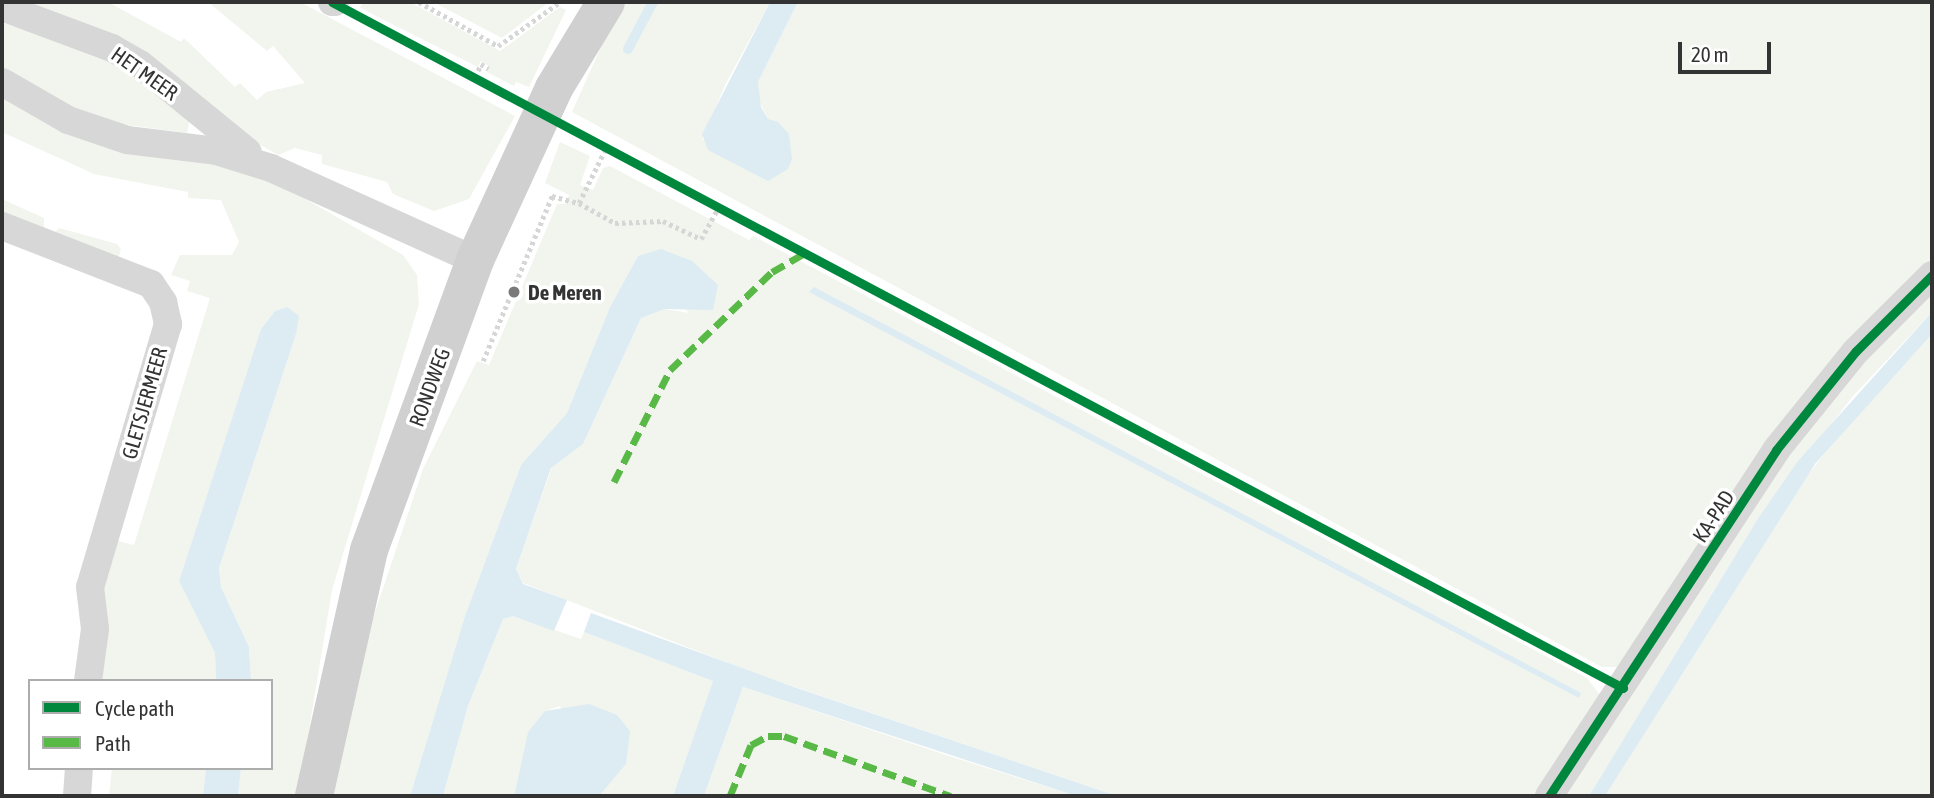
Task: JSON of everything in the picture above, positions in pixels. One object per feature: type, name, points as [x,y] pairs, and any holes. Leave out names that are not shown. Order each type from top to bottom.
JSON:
[{"type":"main road","name":"RONDWEG","points":[[314,796],[369,550],[475,260],[554,88],[606,2]]},
{"type":"street","name":"HET MEER","points":[[2,7],[112,48],[140,64],[206,122],[271,169]]},
{"type":"street","name":"HET MEER","points":[[2,82],[68,120],[127,140],[216,151],[271,169],[475,260]]},
{"type":"street","name":"GLETSJERMEER","points":[[2,226],[150,284],[163,302],[167,324],[90,587],[95,629],[88,679]]},
{"type":"street","name":"KA-PAD","points":[[1549,796],[1776,450],[1856,351],[1932,275]]},
{"type":"street","points":[[77,796],[79,770]]},
{"type":"path","points":[[419,2],[499,46],[560,2]]},
{"type":"path","points":[[474,77],[481,64],[489,69]]},
{"type":"path","points":[[463,71],[486,83]]},
{"type":"path","points":[[596,143],[617,154]]},
{"type":"path","points":[[579,203],[606,148]]},
{"type":"path","points":[[483,361],[552,196],[579,203],[615,223],[663,221],[701,239],[719,207]]},
{"type":"path","points":[[707,201],[729,213]]},
{"type":"shaded area","points":[[17,2],[108,2],[181,42],[184,38],[235,87],[240,83],[257,100],[266,92],[305,83],[273,46],[267,51],[208,2],[300,2],[515,116],[469,199],[434,211],[393,194],[387,182],[322,164],[322,155],[295,148],[278,155]]},
{"type":"shaded area","points":[[364,2],[410,2],[500,51],[560,7],[566,10],[529,87],[516,82],[514,86],[487,72],[490,67],[481,61],[478,67],[374,15],[360,7]]},
{"type":"shaded area","points":[[433,2],[549,2],[502,38]]},
{"type":"shaded area","points":[[621,2],[770,2],[725,85],[702,140],[768,119],[758,98],[758,82],[798,2],[1932,2],[1932,263],[1623,667],[1602,667],[572,112]]},
{"type":"shaded area","points":[[770,2],[798,2],[758,82],[761,107],[768,119],[778,122],[789,134],[792,159],[788,169],[768,181],[708,150],[702,134]]},
{"type":"shaded area","points":[[2,23],[102,52],[190,118],[187,133],[97,121],[2,73]]},
{"type":"shaded area","points":[[2,92],[286,188],[403,255],[417,275],[419,304],[332,590],[298,796],[238,796],[241,770],[273,770],[273,679],[251,679],[249,647],[221,587],[219,568],[296,334],[287,307],[275,311],[261,329],[179,581],[215,653],[216,679],[96,679],[97,607],[114,540],[134,545],[210,298],[187,291],[190,281],[171,275],[180,255],[232,255],[239,242],[221,200],[188,198],[188,192],[94,174],[2,132]]},
{"type":"shaded area","points":[[560,142],[590,156],[580,185],[593,190],[603,168],[610,166],[749,240],[753,236],[1587,678],[1600,695],[1538,796],[1117,796],[754,673],[523,583],[516,569],[552,467],[583,444],[641,318],[665,309],[689,313],[638,256],[610,307],[567,413],[521,465],[465,616],[410,796],[331,796],[362,651],[423,469],[477,361],[489,365],[557,204],[566,204],[569,195],[545,183]],"holes":[[[810,291],[1578,698],[810,292]]]},
{"type":"shaded area","points":[[2,199],[44,218],[44,230],[2,212]]},
{"type":"shaded area","points":[[59,228],[117,244],[121,249],[118,259],[52,235]]},
{"type":"shaded area","points":[[661,249],[692,261],[718,285],[713,310],[665,309],[641,318],[583,444],[551,468],[516,569],[523,584],[567,600],[554,631],[513,616],[503,619],[468,706],[443,796],[410,796],[465,616],[521,465],[567,413],[610,307],[638,256]]},
{"type":"shaded area","points":[[1932,286],[1932,312],[1853,396],[1757,520],[1589,796],[1559,796],[1783,454]]},
{"type":"shaded area","points":[[814,287],[1568,686],[1581,693],[1579,698],[809,292]]},
{"type":"shaded area","points":[[287,307],[299,316],[296,334],[219,568],[221,587],[249,647],[251,679],[216,679],[215,653],[179,581],[261,329],[275,311]]},
{"type":"shaded area","points":[[1932,312],[1932,334],[1815,464],[1605,796],[1589,796],[1757,520],[1798,461]]},
{"type":"shaded area","points":[[1932,334],[1932,796],[1605,796],[1797,488],[1851,421]]},
{"type":"shaded area","points":[[591,613],[794,687],[1117,796],[1076,796],[743,687],[704,796],[673,796],[713,681],[584,632]]},
{"type":"shaded area","points":[[513,616],[581,639],[584,632],[713,681],[673,796],[599,796],[560,706],[545,711],[528,733],[514,796],[443,796],[468,706],[503,619]]},
{"type":"shaded area","points":[[743,687],[946,755],[1076,796],[704,796]]},
{"type":"shaded area","points":[[589,704],[617,715],[630,731],[626,764],[599,796],[514,796],[528,732],[545,711]]},
{"type":"shaded area","points":[[112,770],[206,770],[203,796],[109,796]]},
{"type":"shaded area","points":[[206,770],[241,770],[238,796],[203,796]]},
{"type":"waterway","points":[[628,49],[653,2]]},
{"type":"marked path","points":[[614,482],[670,370],[772,272],[805,253]]},
{"type":"marked path","points":[[730,796],[751,745],[768,736],[784,736],[951,796]]},
{"type":"cycle path","points":[[332,2],[1623,688]]},
{"type":"cycle path","points":[[1549,796],[1776,450],[1856,351],[1932,275]]},
{"type":"place","name":"De Meren","points":[[514,292]]}]
